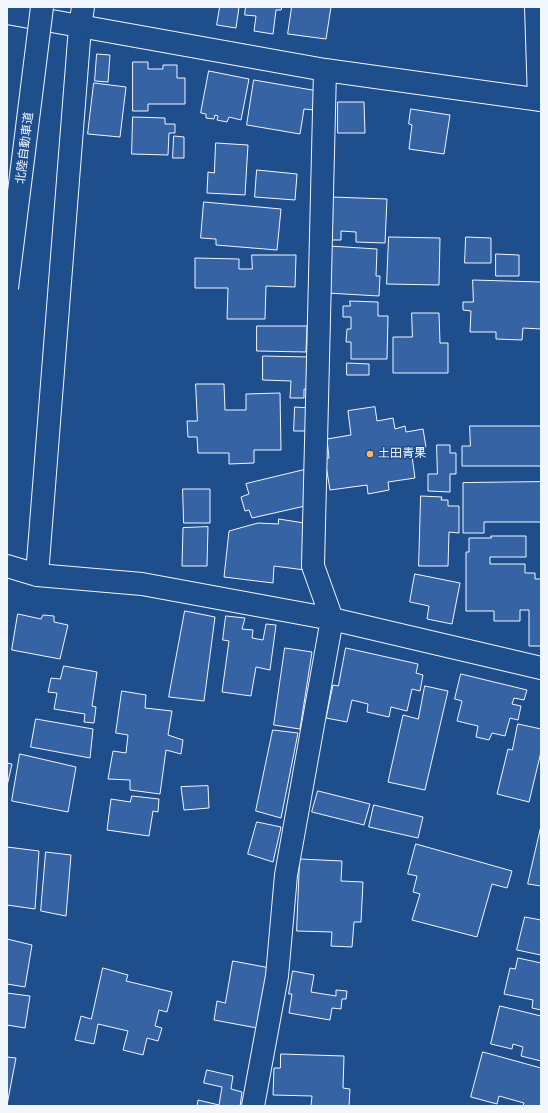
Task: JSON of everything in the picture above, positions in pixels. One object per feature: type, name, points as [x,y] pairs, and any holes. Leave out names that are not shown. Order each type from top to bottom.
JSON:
[{"type":"main road","name":"北陸自動車道","points":[[7,288],[42,7]]},
{"type":"main road","points":[[7,13],[82,17],[325,70],[540,100],[536,7]]},
{"type":"main road","points":[[37,575],[82,17]]},
{"type":"main road","points":[[253,1106],[277,976],[286,876],[332,620],[313,566],[325,70]]},
{"type":"main road","points":[[7,566],[37,575],[142,584],[332,620],[541,668]]},
{"type":"building","points":[[220,7],[239,7],[236,28],[217,25]]},
{"type":"building","points":[[246,7],[282,7],[281,10],[276,10],[273,34],[254,31],[256,16],[245,15]]},
{"type":"building","points":[[292,7],[331,7],[326,39],[288,34]]},
{"type":"building","points":[[97,54],[110,55],[108,82],[95,81]]},
{"type":"building","points":[[133,62],[148,62],[148,69],[163,69],[163,65],[177,65],[177,78],[185,78],[185,104],[148,104],[148,111],[133,111]]},
{"type":"building","points":[[209,71],[249,79],[241,120],[229,117],[227,122],[217,120],[218,116],[215,115],[214,119],[206,118],[206,114],[201,113]]},
{"type":"building","points":[[254,80],[318,91],[314,110],[304,109],[300,134],[247,125]]},
{"type":"building","points":[[94,83],[126,87],[120,137],[88,134]]},
{"type":"building","points":[[338,102],[364,102],[365,133],[338,133]]},
{"type":"building","points":[[411,109],[450,115],[444,154],[409,149],[412,125],[409,124]]},
{"type":"building","points":[[133,117],[165,118],[165,124],[175,124],[175,133],[169,133],[168,155],[132,154]]},
{"type":"building","points":[[174,136],[184,137],[184,158],[173,158]]},
{"type":"building","points":[[216,143],[248,145],[245,195],[207,193],[208,172],[214,173]]},
{"type":"building","points":[[257,170],[297,174],[295,200],[255,197]]},
{"type":"building","points":[[332,197],[387,199],[385,243],[356,242],[356,232],[341,231],[341,240],[331,240]]},
{"type":"building","points":[[204,202],[281,209],[277,250],[216,245],[216,239],[201,238]]},
{"type":"building","points":[[389,237],[440,238],[439,285],[387,284]]},
{"type":"building","points":[[466,237],[491,238],[491,263],[465,263]]},
{"type":"building","points":[[329,246],[377,249],[376,276],[380,276],[379,296],[327,293]]},
{"type":"building","points":[[496,254],[519,255],[519,276],[496,276]]},
{"type":"building","points":[[252,255],[296,255],[295,287],[266,286],[265,319],[227,319],[228,288],[195,288],[195,258],[239,259],[239,269],[252,269]]},
{"type":"building","points":[[473,280],[541,282],[541,329],[523,328],[522,340],[496,339],[496,332],[470,332],[471,311],[463,310],[463,302],[473,302]]},
{"type":"building","points":[[350,301],[378,302],[378,316],[388,316],[387,359],[351,359],[351,342],[346,342],[347,329],[351,329],[351,317],[343,317],[343,306],[350,306]]},
{"type":"building","points":[[412,313],[439,313],[440,343],[448,343],[448,373],[393,373],[393,337],[412,337]]},
{"type":"building","points":[[257,326],[307,326],[306,352],[257,351]]},
{"type":"building","points":[[263,356],[310,357],[309,390],[304,389],[304,398],[290,398],[291,381],[263,380]]},
{"type":"building","points":[[347,363],[369,364],[369,375],[347,375]]},
{"type":"building","points":[[196,384],[224,384],[225,410],[246,410],[246,394],[280,393],[281,450],[254,450],[254,463],[229,464],[229,453],[198,453],[197,437],[188,437],[187,421],[197,421]]},
{"type":"building","points":[[295,407],[309,408],[309,431],[294,431]]},
{"type":"building","name":"土田青果","points":[[375,407],[377,421],[393,418],[395,429],[405,426],[406,432],[423,429],[426,447],[411,449],[415,478],[388,482],[389,490],[368,494],[367,485],[330,490],[325,459],[329,458],[327,439],[351,435],[348,411]]},
{"type":"building","points":[[470,426],[541,426],[541,466],[462,466],[462,446],[470,446]]},
{"type":"building","points":[[437,445],[450,445],[450,453],[456,453],[456,474],[450,474],[450,492],[428,491],[428,474],[437,474]]},
{"type":"building","points":[[304,470],[309,498],[305,506],[252,518],[249,510],[245,511],[241,497],[249,494],[246,484]]},
{"type":"building","points":[[541,482],[541,522],[484,522],[484,533],[463,533],[463,483]]},
{"type":"building","points":[[183,489],[210,489],[210,523],[184,523]]},
{"type":"building","points":[[421,496],[442,497],[441,500],[448,500],[448,506],[459,506],[459,533],[449,532],[448,566],[419,566]]},
{"type":"building","points":[[279,519],[310,524],[305,570],[274,566],[273,583],[224,577],[229,531],[258,523],[278,524]]},
{"type":"building","points":[[208,527],[207,566],[182,566],[183,528]]},
{"type":"building","points":[[491,536],[526,536],[526,557],[490,557],[490,564],[525,564],[525,573],[535,573],[535,579],[541,579],[541,646],[529,646],[529,610],[520,610],[520,621],[494,621],[494,611],[466,611],[466,552],[469,552],[469,538],[491,538]]},
{"type":"building","points":[[415,574],[460,583],[452,624],[427,619],[429,606],[410,602]]},
{"type":"building","points":[[185,611],[215,617],[204,701],[169,697]]},
{"type":"building","points":[[18,614],[41,619],[43,615],[54,616],[54,622],[68,625],[60,659],[12,650]]},
{"type":"building","points":[[226,616],[245,618],[242,629],[253,630],[252,638],[263,640],[266,624],[276,625],[270,670],[256,667],[251,696],[222,692],[229,641],[223,640]]},
{"type":"building","points":[[285,648],[312,652],[300,729],[274,725]]},
{"type":"building","points":[[346,648],[418,664],[416,673],[423,675],[420,691],[412,689],[407,711],[391,707],[389,717],[367,712],[368,704],[352,700],[347,722],[326,718],[333,685],[338,686]]},
{"type":"building","points":[[64,666],[97,672],[92,706],[96,707],[94,723],[84,722],[85,714],[54,709],[57,693],[48,692],[51,678],[60,679]]},
{"type":"building","points":[[461,674],[527,690],[524,700],[514,698],[512,704],[521,706],[518,720],[510,718],[505,736],[492,733],[489,740],[476,737],[478,726],[457,721],[462,701],[455,699]]},
{"type":"building","points":[[425,686],[448,691],[425,790],[388,782],[403,715],[418,719]]},
{"type":"building","points":[[122,691],[146,695],[145,708],[172,711],[168,735],[183,740],[181,754],[166,750],[160,794],[130,790],[130,780],[108,779],[113,751],[126,753],[128,735],[116,733]]},
{"type":"building","points":[[36,719],[93,729],[90,758],[31,747]]},
{"type":"building","points":[[518,724],[541,729],[541,752],[529,802],[497,794],[508,749],[512,750]]},
{"type":"building","points":[[273,730],[298,733],[281,818],[256,811]]},
{"type":"building","points":[[20,754],[76,767],[68,812],[12,801]]},
{"type":"building","points":[[7,763],[12,764],[7,786]]},
{"type":"building","points":[[208,786],[209,808],[184,810],[181,787]]},
{"type":"building","points":[[318,791],[370,804],[364,825],[312,812]]},
{"type":"building","points":[[132,796],[159,799],[158,812],[153,811],[149,836],[107,830],[111,799],[130,802]]},
{"type":"building","points":[[374,805],[423,817],[418,838],[369,827]]},
{"type":"building","points":[[257,822],[281,827],[273,862],[248,854]]},
{"type":"building","points":[[541,826],[541,886],[528,884]]},
{"type":"building","points":[[416,844],[512,871],[507,888],[492,884],[477,937],[412,920],[420,894],[413,892],[417,876],[408,874]]},
{"type":"building","points":[[7,847],[39,851],[35,909],[7,905]]},
{"type":"building","points":[[46,852],[71,855],[66,916],[41,911]]},
{"type":"building","points":[[300,859],[342,861],[341,881],[363,882],[361,922],[354,922],[352,947],[331,946],[332,932],[297,931]]},
{"type":"building","points":[[525,917],[541,920],[541,955],[517,950]]},
{"type":"building","points":[[7,939],[32,945],[25,987],[7,984]]},
{"type":"building","points":[[518,958],[541,963],[541,1010],[532,1008],[533,1000],[504,994],[510,968],[515,969]]},
{"type":"building","points":[[233,961],[270,968],[257,1028],[214,1020],[217,1001],[225,1003]]},
{"type":"building","points":[[103,968],[128,975],[126,981],[172,992],[167,1012],[159,1010],[155,1026],[162,1028],[158,1041],[147,1038],[143,1055],[123,1050],[128,1031],[98,1024],[94,1044],[75,1040],[81,1016],[91,1019]]},
{"type":"building","points":[[293,971],[314,975],[311,992],[336,996],[336,990],[347,991],[346,999],[342,999],[341,1009],[332,1008],[330,1020],[289,1013],[292,994],[289,994]]},
{"type":"building","points":[[7,993],[30,996],[25,1028],[7,1025]]},
{"type":"building","points":[[500,1006],[541,1016],[541,1061],[521,1056],[523,1047],[513,1044],[512,1049],[491,1044]]},
{"type":"building","points":[[483,1052],[541,1068],[541,1106],[523,1106],[524,1103],[499,1096],[497,1104],[471,1097]]},
{"type":"building","points":[[281,1054],[344,1056],[343,1088],[350,1089],[349,1106],[311,1106],[312,1096],[273,1095],[274,1068],[280,1068]]},
{"type":"building","points":[[7,1057],[16,1058],[7,1105]]},
{"type":"building","points":[[207,1070],[233,1076],[231,1089],[242,1092],[240,1106],[197,1106],[198,1100],[219,1105],[222,1087],[204,1083]]},
{"type":"place","name":"土田青果","points":[[370,454]]}]
